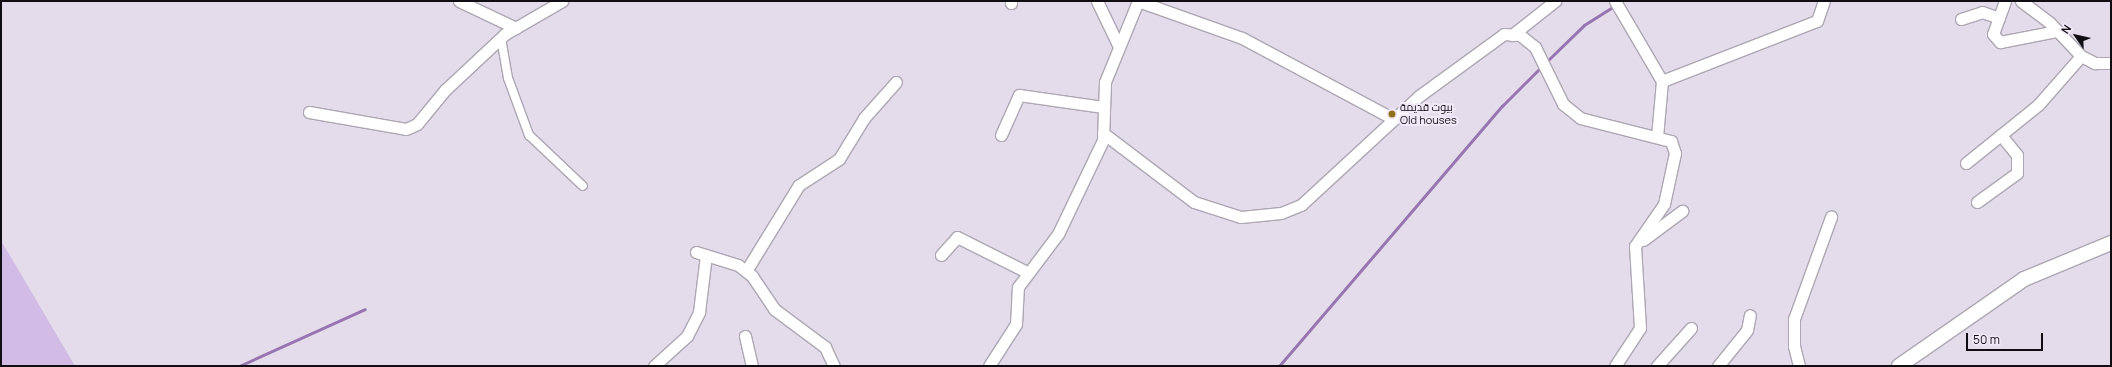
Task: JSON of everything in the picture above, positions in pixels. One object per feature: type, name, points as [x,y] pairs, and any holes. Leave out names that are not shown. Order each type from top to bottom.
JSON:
[{"type":"street","points":[[459,1],[516,28]]},
{"type":"street","points":[[309,112],[406,129],[417,124],[445,90],[501,38],[562,1]]},
{"type":"street","points":[[1097,1],[1119,47]]},
{"type":"street","points":[[989,366],[1016,324],[1019,311],[1015,301],[1018,287],[1058,234],[1103,133],[1105,82],[1138,1],[1242,38],[1394,119]]},
{"type":"street","points":[[1512,35],[1555,1]]},
{"type":"street","points":[[1615,1],[1662,82],[1657,137]]},
{"type":"street","points":[[1662,82],[1817,21],[1824,1]]},
{"type":"street","points":[[2005,1],[1993,34],[2000,42],[2056,31]]},
{"type":"street","points":[[2021,1],[2056,31],[2081,56],[2096,63],[2111,63]]},
{"type":"street","points":[[1961,19],[1982,12],[1999,18]]},
{"type":"street","points":[[1103,133],[1194,202],[1242,217],[1282,213],[1301,205],[1419,96],[1504,34],[1520,35],[1535,47],[1563,104],[1580,118],[1671,141],[1675,153],[1664,204],[1635,246],[1640,328],[1615,366]]},
{"type":"street","points":[[501,38],[508,78],[529,135],[583,186]]},
{"type":"street","points":[[1966,163],[2038,105],[2081,56]]},
{"type":"street","points":[[746,271],[799,185],[839,159],[864,118],[896,82]]},
{"type":"street","points":[[1001,134],[1019,95],[1103,107]]},
{"type":"street","points":[[1977,202],[2016,173],[2017,155],[2001,135]]},
{"type":"street","points":[[1635,246],[1682,211]]},
{"type":"street","points":[[1799,366],[1794,346],[1794,319],[1831,217]]},
{"type":"street","points":[[941,255],[957,237],[1029,272]]},
{"type":"street","points":[[1899,366],[2024,279],[2111,243]]},
{"type":"street","points":[[654,366],[687,336],[699,312],[701,253],[746,271],[782,317],[825,347],[834,366]]},
{"type":"street","points":[[1718,366],[1747,330],[1750,315]]},
{"type":"street","points":[[1657,366],[1691,328]]},
{"type":"street","points":[[745,336],[752,366]]},
{"type":"shaded area","points":[[1,241],[15,264],[75,366],[1,366]]},
{"type":"waterway","points":[[1546,62],[1584,25],[1622,1]]},
{"type":"waterway","points":[[1279,366],[1502,106],[1542,66]]},
{"type":"waterway","points":[[239,366],[365,309]]},
{"type":"place","name":"بيوت قديمة Old houses","points":[[1392,114]]}]
